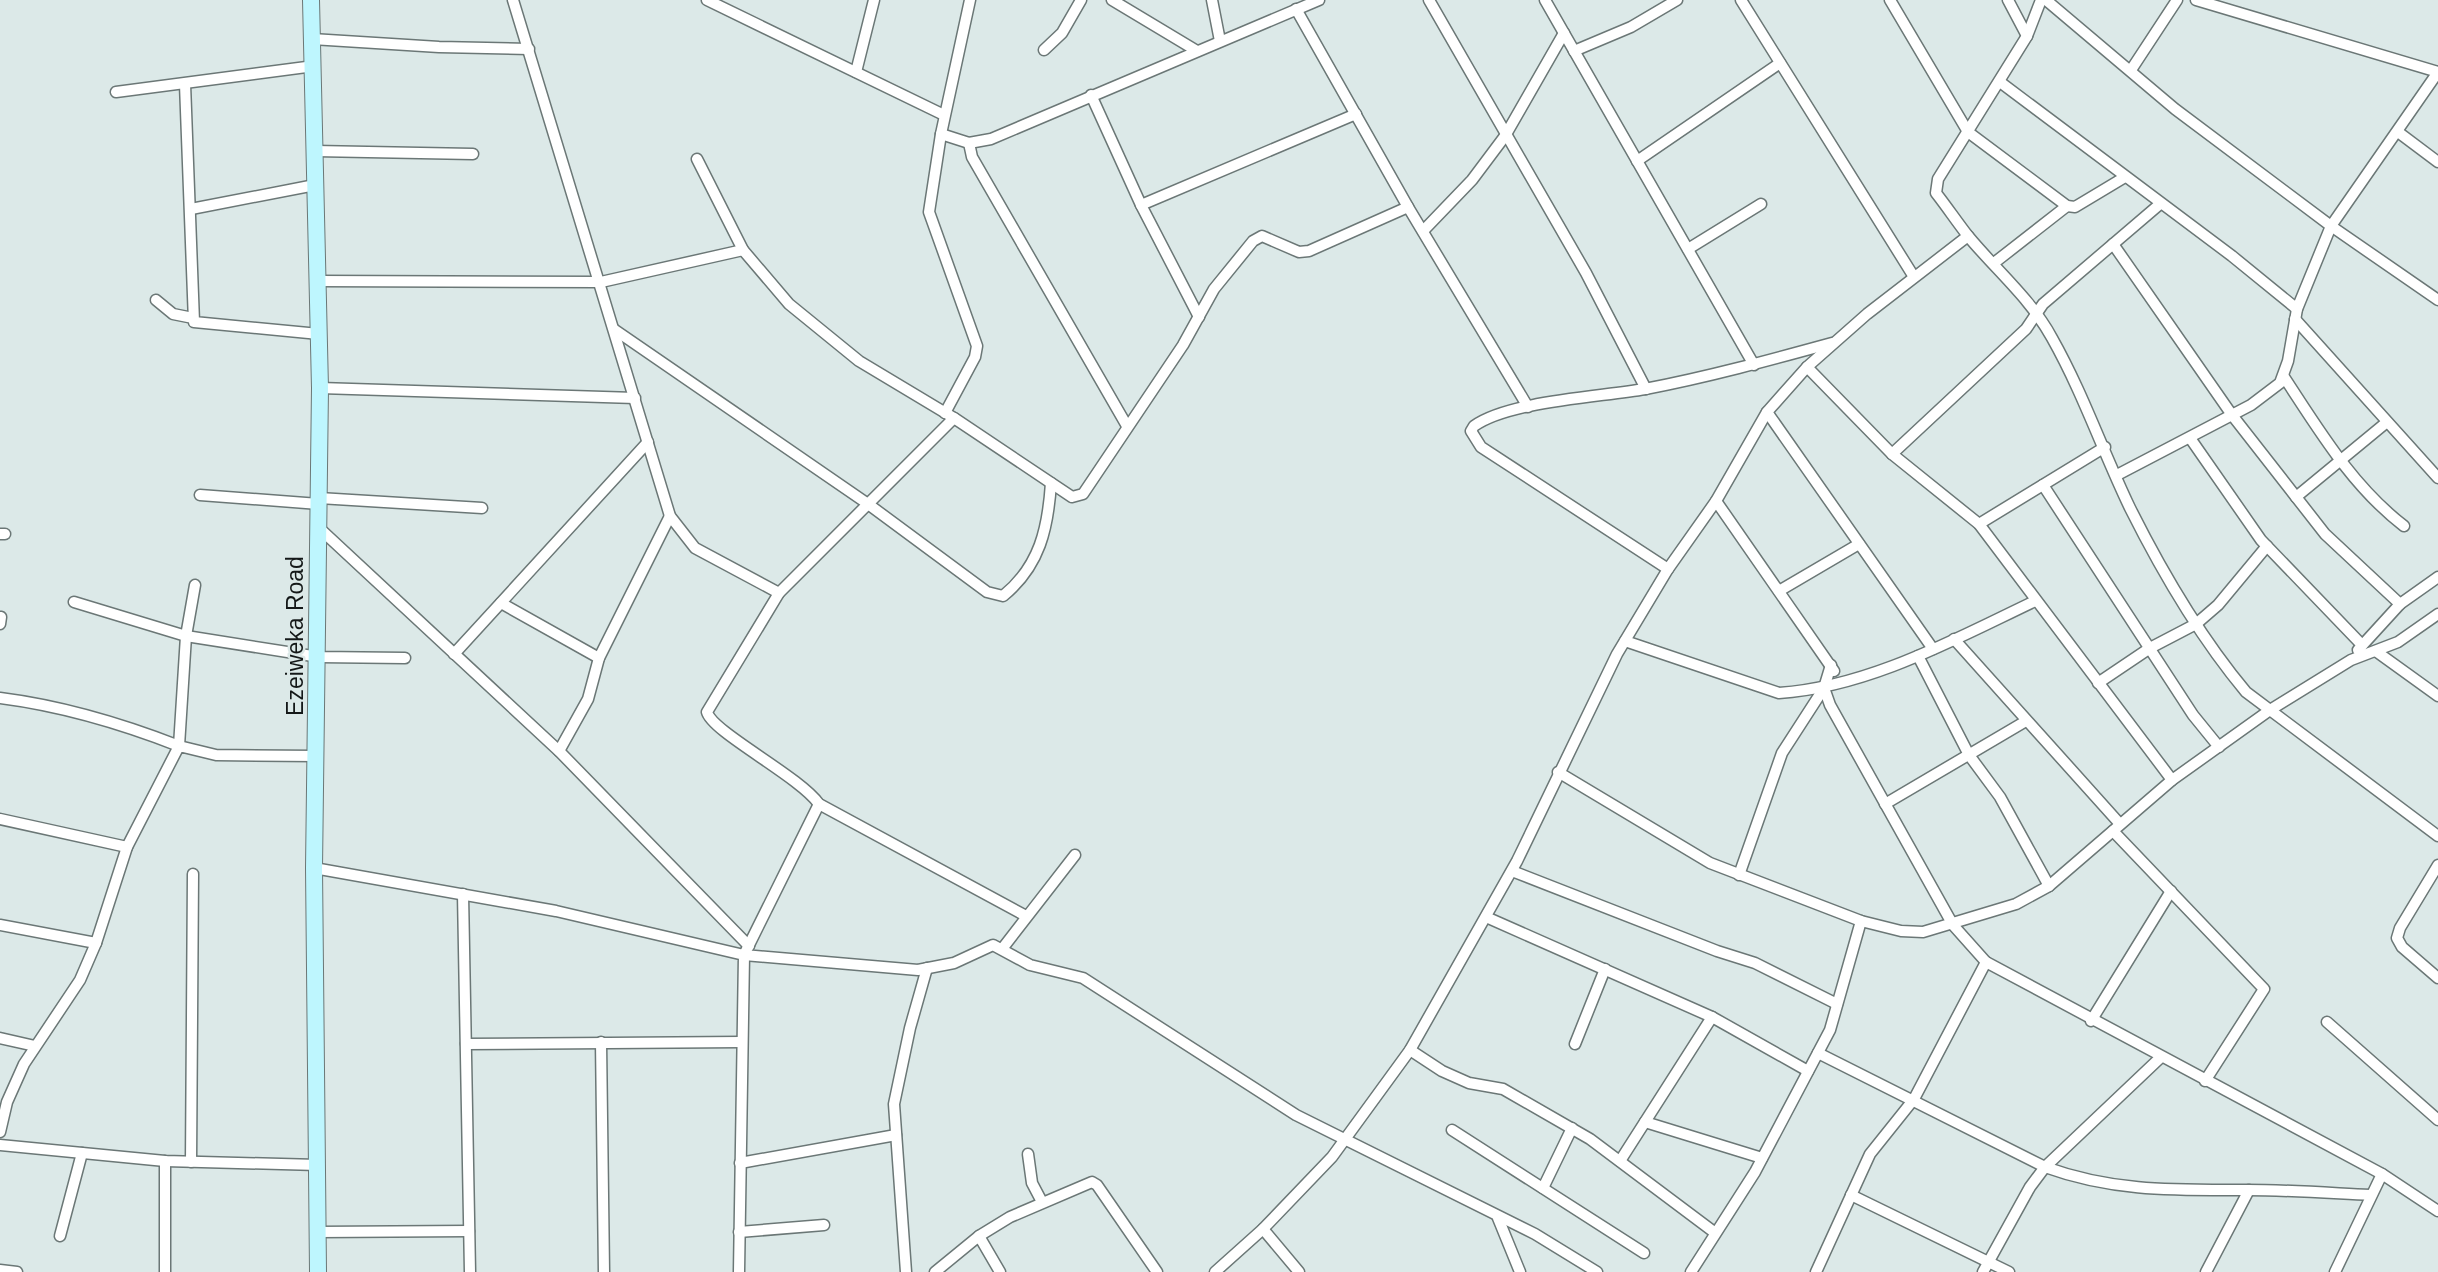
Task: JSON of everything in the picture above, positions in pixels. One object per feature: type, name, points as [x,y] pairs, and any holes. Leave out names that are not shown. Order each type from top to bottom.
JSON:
[{"type":"main road","name":"Ezeiweka Road","points":[[311,0],[320,388],[319,657],[314,868],[318,1272]]},
{"type":"street","points":[[513,0],[601,282],[670,516],[695,548],[779,593]]},
{"type":"street","points":[[708,0],[944,115]]},
{"type":"street","points":[[856,72],[874,0]]},
{"type":"street","points":[[970,0],[944,115],[930,198],[931,221],[977,346],[975,357],[950,415],[868,504],[779,593],[707,712],[712,723],[772,762],[812,793],[819,804],[1026,916]]},
{"type":"street","points":[[1044,50],[1062,33],[1081,0]]},
{"type":"street","points":[[1112,0],[1196,51]]},
{"type":"street","points":[[1212,0],[1220,41]]},
{"type":"street","points":[[941,134],[969,144],[991,139],[1319,0]]},
{"type":"street","points":[[1429,0],[1586,273],[1646,389]]},
{"type":"street","points":[[1545,0],[1754,365]]},
{"type":"street","points":[[1574,51],[1632,27],[1676,0]]},
{"type":"street","points":[[1741,0],[1914,277]]},
{"type":"street","points":[[1889,0],[1968,132],[2067,206],[2075,207],[2124,177]]},
{"type":"street","points":[[2008,0],[2027,36]]},
{"type":"street","points":[[2438,300],[2331,226],[2175,108],[2043,0],[2027,36],[1936,186],[1937,193],[1968,236],[2037,313],[2105,447],[2129,506],[2196,624],[2232,674],[2246,692],[2438,836]]},
{"type":"street","points":[[2131,70],[2177,0]]},
{"type":"street","points":[[2117,475],[2232,415],[2275,388],[2284,377],[2296,314],[2331,226],[2437,77],[2196,0]]},
{"type":"street","points":[[1297,9],[1408,207],[1528,407]]},
{"type":"street","points":[[1423,231],[1472,180],[1505,136],[1564,33]]},
{"type":"street","points":[[313,39],[439,47],[528,49]]},
{"type":"street","points":[[1637,161],[1780,63]]},
{"type":"street","points":[[116,92],[314,66]]},
{"type":"street","points":[[2000,82],[2232,256],[2296,314],[2438,478]]},
{"type":"street","points":[[185,83],[193,318]]},
{"type":"street","points":[[1091,95],[1141,205],[1199,317]]},
{"type":"street","points":[[1141,205],[1356,114]]},
{"type":"street","points":[[2398,132],[2438,162]]},
{"type":"street","points":[[969,144],[972,157],[1127,426]]},
{"type":"street","points":[[315,151],[473,154]]},
{"type":"street","points":[[697,159],[743,250],[789,304],[849,353],[950,415],[1072,496],[1083,494],[1183,345],[1214,289],[1253,241],[1262,236],[1299,252],[1309,251],[1408,207]]},
{"type":"street","points":[[191,209],[315,185]]},
{"type":"street","points":[[1688,249],[1761,204]]},
{"type":"street","points":[[1892,454],[2026,329],[2043,304],[2160,204]]},
{"type":"street","points":[[1993,263],[2067,206]]},
{"type":"street","points":[[1221,1270],[1332,1157],[1410,1050],[1512,871],[1558,772],[1625,640],[1668,569],[1716,501],[1767,412],[1784,389],[1807,367],[1914,277],[1968,236]]},
{"type":"street","points":[[2113,244],[2232,415],[2325,534],[2400,604]]},
{"type":"street","points":[[318,281],[601,282],[743,250]]},
{"type":"street","points":[[156,300],[173,314],[193,318],[198,323],[318,334]]},
{"type":"street","points":[[615,330],[868,504],[987,592],[1003,596],[1018,584],[1040,550],[1049,517],[1051,483]]},
{"type":"street","points":[[1668,569],[1481,447],[1471,431],[1480,421],[1528,407],[1646,389],[1754,365],[1836,342]]},
{"type":"street","points":[[1807,367],[1892,454],[1979,524],[2172,780]]},
{"type":"street","points":[[2284,377],[2340,461],[2382,509],[2404,526]]},
{"type":"street","points":[[320,388],[635,398]]},
{"type":"street","points":[[1767,412],[1933,649]]},
{"type":"street","points":[[2296,496],[2388,422]]},
{"type":"street","points":[[2190,438],[2267,546],[2362,645]]},
{"type":"street","points":[[454,654],[648,442]]},
{"type":"street","points":[[1979,524],[2105,447]]},
{"type":"street","points":[[2043,485],[2193,715],[2219,747]]},
{"type":"street","points":[[200,495],[482,508]]},
{"type":"street","points":[[1716,501],[1842,681]]},
{"type":"street","points":[[559,751],[589,699],[599,658],[670,516]]},
{"type":"street","points":[[318,527],[559,751],[747,951]]},
{"type":"street","points":[[1779,591],[1859,544]]},
{"type":"street","points":[[2098,683],[2150,648],[2196,624],[2218,605],[2267,546]]},
{"type":"street","points":[[2351,660],[2400,604],[2438,577]]},
{"type":"street","points":[[0,1132],[8,1101],[35,1045],[80,980],[96,943],[127,847],[179,746],[186,636],[195,585]]},
{"type":"street","points":[[1625,640],[1779,693],[1824,688],[1919,656],[2035,601]]},
{"type":"street","points":[[74,603],[186,636],[319,657],[405,658]]},
{"type":"street","points":[[501,603],[599,658]]},
{"type":"street","points":[[1558,772],[1710,863],[1861,921],[1901,931],[1923,932],[2016,904],[2049,886],[2172,780],[2270,710],[2351,660],[2398,642],[2438,614]]},
{"type":"street","points":[[1954,639],[2171,891],[2264,989],[2205,1081]]},
{"type":"street","points":[[2377,652],[2438,696]]},
{"type":"street","points":[[1919,656],[1969,755],[2000,797],[2049,886]]},
{"type":"street","points":[[1739,874],[1782,753],[1824,688],[1830,665]]},
{"type":"street","points":[[1824,688],[1830,705],[1953,925],[1986,962],[2091,1021],[2382,1174],[2438,1211]]},
{"type":"street","points":[[0,698],[40,703],[113,720],[179,746],[216,755],[317,756]]},
{"type":"street","points":[[1885,804],[2026,721]]},
{"type":"street","points":[[739,1272],[742,1042],[747,951],[819,804]]},
{"type":"street","points":[[0,819],[127,847]]},
{"type":"street","points":[[1002,949],[1075,855]]},
{"type":"street","points":[[2438,865],[2400,928],[2397,938],[2402,947],[2438,978]]},
{"type":"street","points":[[314,868],[556,911],[747,951],[918,970],[954,963],[993,944],[1030,965],[1083,978],[1296,1115],[1346,1138],[1498,1218],[1535,1234],[1597,1272]]},
{"type":"street","points":[[1512,871],[1717,951],[1755,963],[1837,1004]]},
{"type":"street","points":[[191,1162],[193,874]]},
{"type":"street","points":[[2091,1021],[2171,891]]},
{"type":"street","points":[[463,894],[470,1272]]},
{"type":"street","points":[[1486,917],[1712,1017],[1808,1071]]},
{"type":"street","points":[[1691,1272],[1762,1158],[1818,1053],[1829,1030],[1861,921]]},
{"type":"street","points":[[0,925],[96,943]]},
{"type":"street","points":[[1816,1272],[1870,1154],[1914,1100],[1986,962]]},
{"type":"street","points":[[906,1272],[894,1104],[910,1028],[927,968]]},
{"type":"street","points":[[1575,1044],[1605,969]]},
{"type":"street","points":[[1620,1161],[1712,1017]]},
{"type":"street","points":[[2327,1022],[2438,1120]]},
{"type":"street","points":[[0,1038],[35,1045]]},
{"type":"street","points":[[601,1042],[604,1272]]},
{"type":"street","points":[[466,1044],[742,1042]]},
{"type":"street","points":[[1410,1050],[1442,1071],[1469,1083],[1503,1089],[1572,1128],[1714,1232]]},
{"type":"street","points":[[1818,1053],[2045,1167],[2080,1180],[2142,1190],[2249,1190],[2370,1195]]},
{"type":"street","points":[[1985,1267],[2030,1187],[2045,1167],[2161,1057]]},
{"type":"street","points":[[1645,1122],[1762,1158]]},
{"type":"street","points":[[1543,1188],[1572,1128]]},
{"type":"street","points":[[1452,1130],[1644,1253]]},
{"type":"street","points":[[740,1163],[896,1135]]},
{"type":"street","points":[[0,1144],[165,1161],[318,1165]]},
{"type":"street","points":[[60,1236],[82,1153]]},
{"type":"street","points":[[1028,1154],[1032,1183],[1042,1202]]},
{"type":"street","points":[[165,1161],[165,1272]]},
{"type":"street","points":[[2335,1272],[2382,1174]]},
{"type":"street","points":[[935,1272],[979,1236],[1042,1202],[1085,1183],[1097,1185],[1157,1272]]},
{"type":"street","points":[[2206,1272],[2249,1190]]},
{"type":"street","points":[[1851,1195],[1985,1267],[2009,1272]]},
{"type":"street","points":[[1498,1218],[1520,1272]]},
{"type":"street","points":[[739,1232],[824,1225]]},
{"type":"street","points":[[1263,1229],[1299,1272]]},
{"type":"street","points":[[318,1232],[469,1231]]},
{"type":"street","points":[[979,1236],[1000,1272]]},
{"type":"street","points":[[0,1270],[16,1272]]}]
